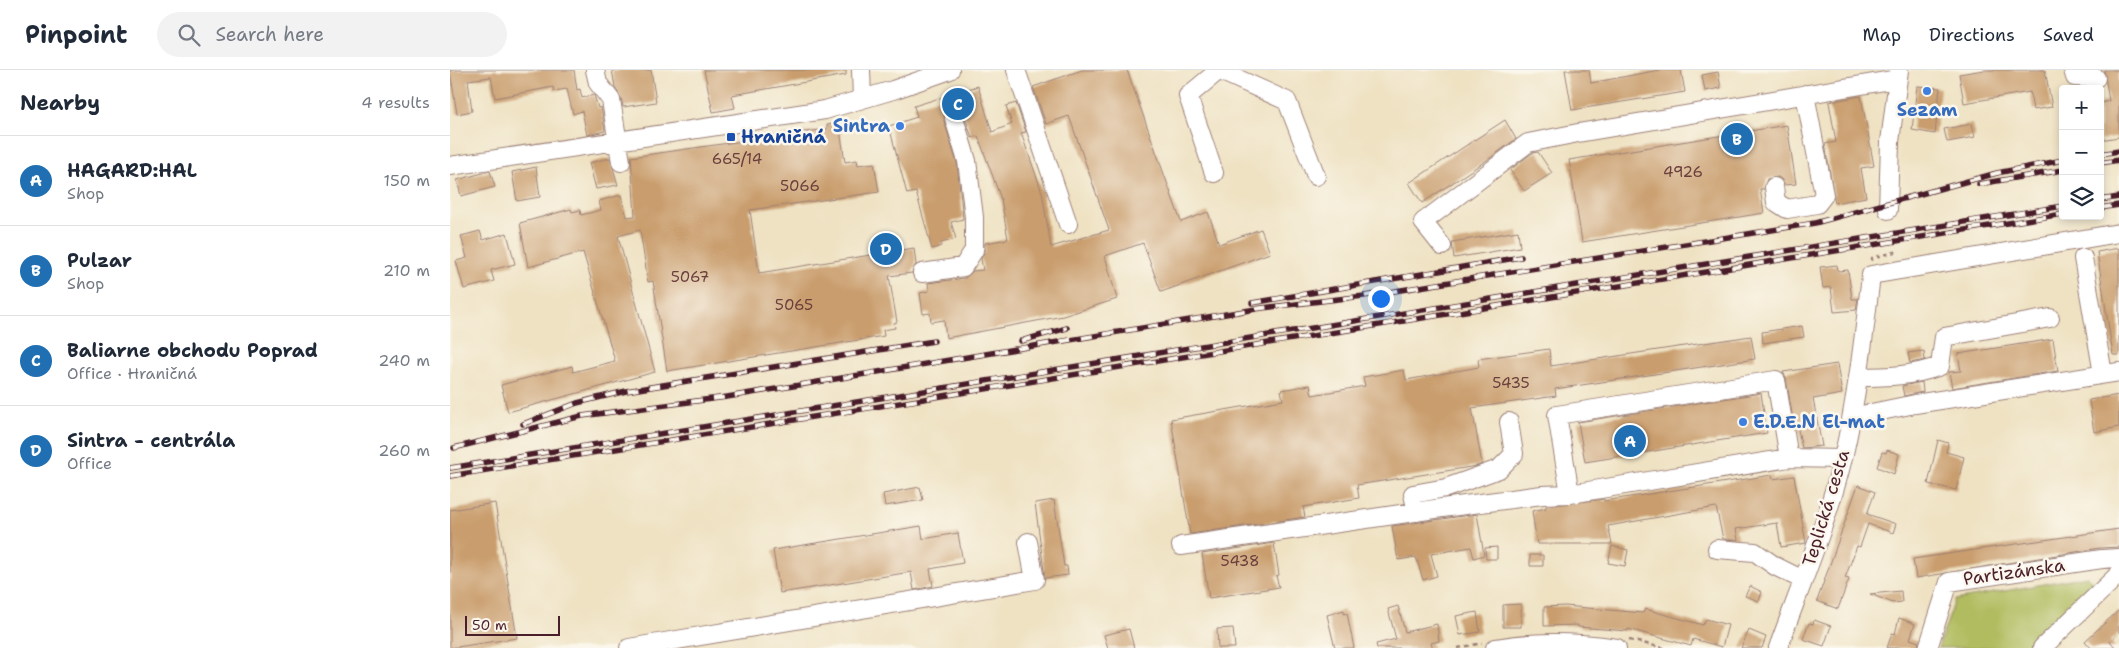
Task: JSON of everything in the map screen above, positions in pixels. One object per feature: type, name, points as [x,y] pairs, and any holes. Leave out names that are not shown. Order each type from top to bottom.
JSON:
[{"type":"street","points":[[595,70],[598,82],[611,100],[621,162]]},
{"type":"street","points":[[861,70],[862,99]]},
{"type":"street","points":[[450,166],[825,110],[893,90],[950,70]]},
{"type":"street","points":[[1016,70],[1068,224]]},
{"type":"street","points":[[1214,173],[1188,96],[1218,70],[1287,101],[1316,176]]},
{"type":"street","points":[[2073,70],[2075,77],[2096,78]]},
{"type":"street","points":[[1442,246],[1423,222],[1528,144],[1578,133],[1805,94],[1898,75],[1890,142],[1888,210]]},
{"type":"street","points":[[1774,187],[1776,202],[1787,209],[1817,204],[1824,195],[1805,94]]},
{"type":"street","points":[[922,273],[963,267],[974,250],[974,216],[968,161],[954,118]]},
{"type":"street","name":"Teplická cesta","points":[[1778,648],[1831,502],[1842,459],[1859,377],[1870,275],[2119,233]]},
{"type":"street","points":[[1852,417],[1915,404],[2111,373],[2083,258]]},
{"type":"street","points":[[1859,377],[1890,377],[1921,373],[1940,366],[1944,337],[2050,318]]},
{"type":"street","points":[[1570,494],[1557,415],[1776,380],[1789,458]]},
{"type":"street","points":[[1417,512],[1413,494],[1446,488],[1499,469],[1514,454],[1509,422]]},
{"type":"street","points":[[1181,546],[1542,495],[1570,494],[1789,458],[1842,459]]},
{"type":"street","points":[[629,648],[1035,580],[1028,542]]},
{"type":"street","points":[[1717,549],[1754,552],[1803,580]]},
{"type":"street","name":"Partizánska","points":[[1928,648],[1949,582],[2119,558]]},
{"type":"street","points":[[2042,648],[2119,574]]},
{"type":"street","points":[[1494,648],[1529,644],[1567,643],[1617,648]]},
{"type":"green space","points":[[2087,576],[2095,585],[2026,648],[1938,648],[1955,600]]},
{"type":"building","points":[[450,70],[574,70],[577,90],[580,89],[582,98],[594,95],[598,108],[601,107],[605,131],[587,135],[582,111],[573,114],[567,89],[554,91],[553,87],[495,98],[491,77],[468,80],[472,111],[457,114]]},
{"type":"building","points":[[612,70],[651,70],[656,102],[623,107],[615,87]]},
{"type":"building","points":[[704,70],[846,70],[846,75],[732,95],[735,108],[713,112]]},
{"type":"building","points":[[1082,70],[1127,70],[1181,222],[1208,212],[1219,244],[1261,229],[1270,253],[1161,292],[1143,243],[1105,256],[1117,299],[1063,316],[946,338],[944,320],[931,322],[930,313],[923,314],[920,293],[929,291],[928,283],[965,278],[973,271],[983,270],[981,259],[985,251],[985,243],[1008,239],[1001,199],[978,136],[972,138],[963,111],[957,108],[950,108],[946,111],[944,121],[957,163],[963,219],[951,222],[956,239],[941,243],[941,246],[932,249],[916,192],[907,194],[889,126],[917,117],[914,106],[978,86],[992,132],[1012,124],[1006,106],[1016,103],[1026,132],[1021,133],[1042,192],[1051,247],[1109,230],[1069,116],[1046,124],[1033,87]]},
{"type":"building","points":[[1565,70],[1589,70],[1591,83],[1659,70],[1681,70],[1685,92],[1572,110]]},
{"type":"building","points":[[1984,70],[2045,70],[2052,107],[2033,110],[2030,92],[1964,103],[1959,74]]},
{"type":"building","points":[[2104,70],[2119,70],[2119,137],[2104,139],[2104,102],[2109,101]]},
{"type":"building","points":[[1718,72],[1721,88],[1705,91],[1702,75]]},
{"type":"building","points":[[1917,86],[1940,88],[1935,134],[1912,130]]},
{"type":"building","points":[[1861,96],[1874,166],[1861,168],[1866,197],[1835,203],[1825,144],[1836,142],[1829,102]]},
{"type":"building","points":[[1505,120],[1516,139],[1422,203],[1409,183]]},
{"type":"building","points":[[839,123],[845,162],[857,160],[858,165],[874,163],[879,192],[750,210],[759,273],[914,248],[916,264],[912,273],[889,276],[897,322],[894,323],[895,328],[883,330],[884,336],[667,371],[653,281],[648,282],[640,230],[618,236],[655,372],[508,412],[501,385],[572,366],[573,372],[615,361],[583,252],[528,267],[520,223],[571,209],[572,212],[580,210],[581,215],[601,210],[599,201],[621,195],[627,217],[635,216],[631,157],[827,129],[827,125]]},
{"type":"building","points":[[1972,124],[1975,137],[1947,142],[1944,129]]},
{"type":"building","points":[[1787,125],[1796,184],[1784,185],[1778,177],[1767,179],[1764,189],[1760,189],[1764,213],[1582,242],[1569,160]]},
{"type":"building","points":[[1538,152],[1552,173],[1524,191],[1510,170],[1532,153]]},
{"type":"building","points":[[610,158],[618,185],[596,189],[589,163]]},
{"type":"building","points":[[536,167],[540,197],[517,201],[512,172]]},
{"type":"building","points":[[490,171],[495,187],[461,196],[457,180]]},
{"type":"building","points":[[480,231],[483,240],[507,233],[515,264],[491,270],[494,281],[464,289],[456,261],[467,258],[461,236]]},
{"type":"building","points":[[1518,231],[1520,247],[1454,258],[1452,242]]},
{"type":"building","points":[[2119,248],[2119,355],[2113,355],[2097,252]]},
{"type":"building","points":[[1837,265],[1838,271],[1848,270],[1852,299],[1858,299],[1856,310],[1834,312],[1831,287],[1823,288],[1820,267]]},
{"type":"building","points":[[1802,326],[1804,337],[1763,343],[1762,332]]},
{"type":"building","points":[[1751,336],[1755,359],[1555,389],[1556,396],[1472,408],[1482,464],[1477,466],[1357,485],[1359,498],[1303,507],[1305,517],[1190,534],[1171,419],[1283,400],[1281,390],[1310,385],[1312,395],[1365,386],[1363,377],[1404,370],[1406,380],[1479,367],[1478,359],[1549,349],[1551,366]]},
{"type":"building","points":[[2053,339],[2058,371],[1952,388],[1949,372],[1961,371],[1958,354]]},
{"type":"building","points":[[1924,351],[1925,360],[1910,363],[1908,353]]},
{"type":"building","points":[[1837,364],[1842,394],[1813,399],[1822,446],[1802,448],[1797,425],[1794,426],[1786,378],[1783,372]]},
{"type":"building","points":[[1922,382],[1923,392],[1904,396],[1902,386]]},
{"type":"building","points":[[1761,393],[1767,433],[1585,462],[1578,422]]},
{"type":"building","points":[[2119,395],[2119,427],[2094,432],[2089,400]]},
{"type":"building","points":[[1938,440],[1948,443],[1946,452],[1964,457],[1956,490],[1928,484]]},
{"type":"building","points":[[1887,450],[1899,454],[1894,474],[1877,467],[1882,452],[1886,453]]},
{"type":"building","points":[[1772,475],[1773,479],[1794,476],[1806,543],[1781,547],[1777,523],[1736,529],[1738,540],[1723,539],[1716,507],[1608,526],[1612,544],[1537,544],[1532,511],[1546,508],[1546,506],[1604,499],[1604,501]]},
{"type":"building","points":[[1858,485],[1875,492],[1867,514],[1896,524],[1893,533],[1868,524],[1860,547],[1857,546],[1845,578],[1849,579],[1838,609],[1817,601]]},
{"type":"building","points":[[920,487],[923,500],[885,506],[883,494]]},
{"type":"building","points":[[1054,500],[1064,566],[1067,566],[1068,575],[1045,578],[1035,503]]},
{"type":"building","points":[[495,503],[517,638],[450,648],[450,510]]},
{"type":"building","points":[[1477,514],[1484,555],[1474,558],[1471,547],[1431,554],[1437,576],[1423,580],[1416,557],[1398,560],[1392,526]]},
{"type":"building","points":[[921,526],[923,539],[958,533],[963,563],[930,569],[933,586],[914,590],[911,572],[780,593],[773,550]]},
{"type":"building","points":[[2119,529],[2119,547],[2100,548],[1916,578],[1913,559]]},
{"type":"building","points":[[1274,543],[1279,575],[1276,576],[1279,587],[1209,598],[1202,554]]},
{"type":"building","points":[[1612,546],[1628,550],[1625,566],[1608,563]]},
{"type":"building","points":[[1497,547],[1497,559],[1486,559],[1485,548]]},
{"type":"building","points":[[1530,555],[1543,555],[1543,566],[1530,566]]},
{"type":"building","points":[[1750,586],[1762,592],[1759,601],[1745,596]]},
{"type":"building","points":[[1901,591],[1902,602],[1893,603],[1870,594]]},
{"type":"building","points":[[1521,604],[1521,627],[1503,627],[1503,605]]},
{"type":"building","points":[[1398,606],[1405,632],[1437,624],[1439,641],[1431,643],[1433,648],[1377,648],[1376,644],[1396,639],[1388,609]]},
{"type":"building","points":[[1565,606],[1643,613],[1645,609],[1703,625],[1706,619],[1728,625],[1722,647],[1693,639],[1691,646],[1628,629],[1628,631],[1578,627],[1578,625],[1544,626],[1544,607]]},
{"type":"building","points":[[1344,610],[1344,614],[1347,613],[1354,648],[1335,648],[1327,615]]},
{"type":"building","points":[[2119,610],[2119,633],[2110,641],[2116,648],[2091,648],[2085,641]]},
{"type":"building","points":[[1477,612],[1480,632],[1460,635],[1456,616]]},
{"type":"building","points":[[1899,618],[1915,624],[1910,639],[1919,642],[1918,648],[1887,648],[1892,633],[1895,634]]},
{"type":"building","points":[[1814,620],[1831,626],[1824,646],[1803,639],[1809,623],[1813,624]]},
{"type":"building","points":[[1233,628],[1235,648],[1218,648],[1217,629]]},
{"type":"building","points":[[1129,629],[1134,648],[1108,648],[1104,635]]},
{"type":"building","points":[[1749,630],[1766,637],[1762,648],[1741,648]]},
{"type":"railway","points":[[2104,153],[2119,151]]},
{"type":"railway","points":[[2104,162],[2119,160]]},
{"type":"railway","points":[[454,448],[582,416],[727,397],[1262,308],[1364,296],[1815,223],[1997,173],[2059,161]]},
{"type":"railway","points":[[1979,184],[2059,171]]},
{"type":"railway","points":[[2104,199],[2119,197]]},
{"type":"railway","points":[[2104,207],[2119,205]]},
{"type":"railway","points":[[450,468],[2059,207]]},
{"type":"railway","points":[[450,476],[2059,215]]},
{"type":"railway","points":[[1252,303],[1521,257]]},
{"type":"railway","points":[[1021,341],[1067,328]]},
{"type":"railway","points":[[523,424],[577,403],[626,391],[934,341]]},
{"type":"place","name":"Sezam","points":[[1927,91]]},
{"type":"place","name":"Baliarne obchodu Poprad","points":[[958,104]]},
{"type":"place","name":"Sintra","points":[[900,126]]},
{"type":"place","name":"Hraničná","points":[[731,137]]},
{"type":"place","name":"Pulzar","points":[[1737,139]]},
{"type":"place","name":"Sintra - centrála","points":[[886,249]]},
{"type":"place","name":"E.D.E.N El-mat","points":[[1743,422]]},
{"type":"place","name":"HAGARD:HAL","points":[[1630,441]]}]
